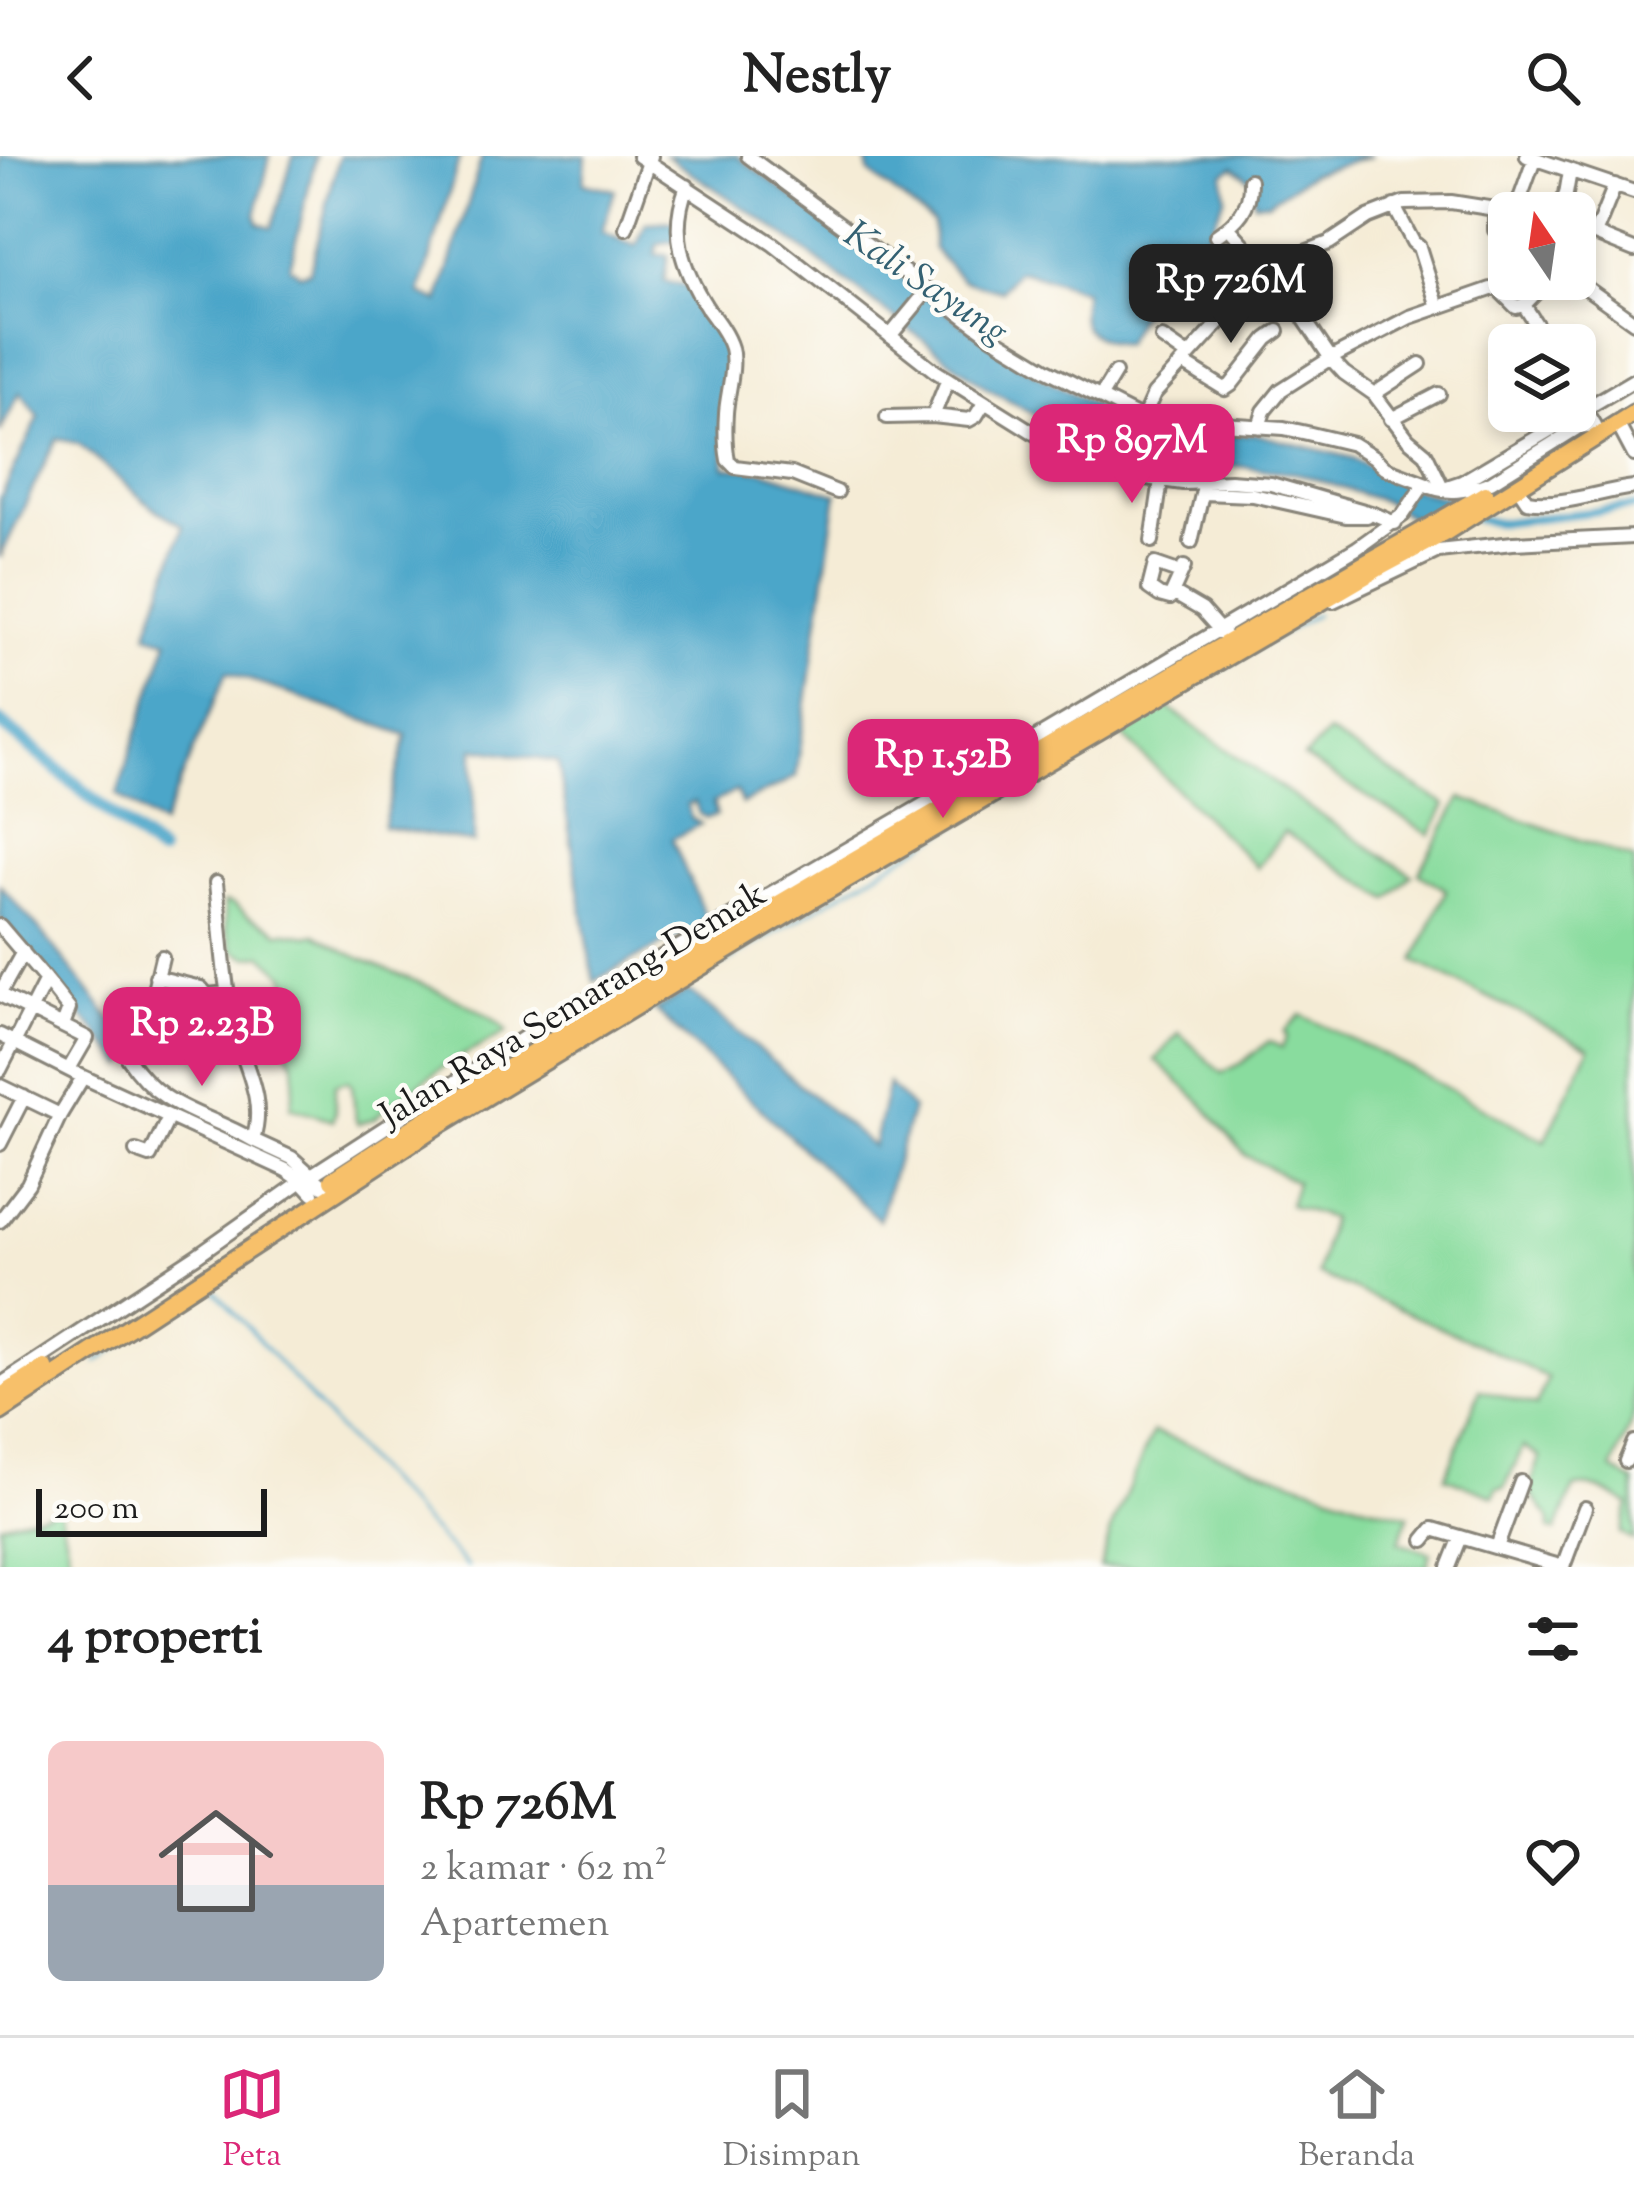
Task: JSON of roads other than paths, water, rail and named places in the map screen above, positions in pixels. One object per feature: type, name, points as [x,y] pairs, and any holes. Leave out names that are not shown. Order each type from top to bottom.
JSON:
[{"type":"highway","points":[[1596,415],[1634,401]]},
{"type":"highway","points":[[1489,493],[1517,487],[1634,413]]},
{"type":"highway","points":[[1438,529],[1489,493],[1531,453],[1566,432]]},
{"type":"highway","name":"Jalan Raya Semarang-Demak","points":[[0,1412],[310,1189],[439,1125],[1019,771],[1224,635],[1407,538],[1438,529]]},
{"type":"highway","name":"Jalan Raya Semarang-Demak","points":[[0,1397],[310,1189],[436,1113],[543,1037],[1319,603],[1438,529]]},
{"type":"street","points":[[748,156],[991,337],[1143,422],[1284,428],[1353,444],[1385,469],[1422,486],[1489,493]]},
{"type":"street","points":[[626,228],[646,158],[788,255],[948,379],[1047,441],[1161,480],[1204,488],[1230,481],[1270,484],[1399,519]]},
{"type":"street","points":[[1521,192],[1531,158],[1634,192]]},
{"type":"street","points":[[1566,192],[1570,171]]},
{"type":"street","points":[[1250,180],[1246,207],[1222,232],[1266,270],[1344,373],[1373,394],[1429,457],[1444,489]]},
{"type":"street","points":[[1596,232],[1615,185]]},
{"type":"street","points":[[687,186],[679,206],[680,252],[732,352],[725,417],[728,460],[735,467],[791,474],[837,492]]},
{"type":"street","points":[[1134,468],[1154,394],[1266,270],[1329,243],[1350,226],[1394,206],[1451,202],[1488,208]]},
{"type":"street","points":[[1394,206],[1419,247],[1438,307]]},
{"type":"street","points":[[1596,234],[1634,250]]},
{"type":"street","points":[[1196,255],[1243,299]]},
{"type":"street","points":[[1259,427],[1264,411],[1281,390],[1382,330],[1498,289],[1516,307],[1529,300]]},
{"type":"street","points":[[891,335],[927,291]]},
{"type":"street","points":[[1596,295],[1634,322]]},
{"type":"street","points":[[1524,305],[1536,324]]},
{"type":"street","points":[[1304,316],[1323,306]]},
{"type":"street","points":[[1162,338],[1225,389],[1278,331]]},
{"type":"street","points":[[1373,394],[1420,364]]},
{"type":"street","points":[[1101,396],[1115,373]]},
{"type":"street","points":[[933,416],[948,379]]},
{"type":"street","points":[[1596,412],[1634,380]]},
{"type":"street","points":[[1391,418],[1439,394]]},
{"type":"street","points":[[887,417],[973,419],[984,403]]},
{"type":"street","points":[[1617,423],[1634,455]]},
{"type":"street","points":[[1444,489],[1531,453]]},
{"type":"street","points":[[1152,541],[1161,480]]},
{"type":"street","points":[[543,1037],[1224,635],[1399,519],[1422,486]]},
{"type":"street","points":[[1517,487],[1527,501],[1539,503],[1634,487]]},
{"type":"street","points":[[1191,542],[1204,488]]},
{"type":"street","points":[[1399,519],[1407,538]]},
{"type":"street","points":[[1319,603],[1346,597],[1438,551],[1634,537]]},
{"type":"street","points":[[1153,565],[1182,570],[1173,593],[1167,598],[1151,590],[1153,565]]},
{"type":"street","points":[[1173,593],[1198,607],[1224,635]]},
{"type":"street","points":[[216,883],[233,1024],[259,1110],[254,1140]]},
{"type":"street","points":[[0,926],[70,1010],[63,1025]]},
{"type":"street","points":[[23,952],[0,994],[87,1038],[69,1069]]},
{"type":"street","points":[[162,957],[140,1049],[128,1058],[168,1111],[310,1189]]},
{"type":"street","points":[[156,977],[201,988],[207,994],[229,994]]},
{"type":"street","points":[[0,1070],[8,1045],[46,980]]},
{"type":"street","points":[[0,1035],[8,1045],[119,1097],[234,1138],[310,1189]]},
{"type":"street","points":[[8,1045],[69,1069],[81,1080]]},
{"type":"street","points":[[0,1220],[4,1205],[28,1184],[81,1080]]},
{"type":"street","points":[[0,1086],[60,1115]]},
{"type":"street","points":[[0,1144],[24,1097]]},
{"type":"street","points":[[136,1151],[150,1156],[168,1111]]},
{"type":"street","points":[[234,1138],[254,1140],[292,1158],[310,1189]]},
{"type":"street","points":[[0,1385],[196,1256],[310,1189]]},
{"type":"street","points":[[1626,1461],[1634,1442]]},
{"type":"street","points":[[1497,1547],[1521,1482]]},
{"type":"street","points":[[1424,1540],[1433,1528],[1563,1567],[1585,1508]]},
{"type":"street","points":[[1449,1567],[1462,1537]]},
{"type":"water","points":[[0,156],[270,156],[256,216],[258,223],[272,227],[293,156],[316,156],[290,267],[300,274],[310,271],[339,156],[460,156],[420,294],[439,302],[482,156],[586,156],[584,183],[615,190],[602,232],[636,246],[646,223],[676,221],[676,240],[658,244],[656,255],[668,255],[664,281],[687,287],[729,350],[725,467],[764,471],[837,494],[796,777],[742,804],[736,791],[713,803],[717,815],[707,818],[699,814],[695,802],[687,805],[691,818],[701,824],[672,839],[710,927],[686,941],[682,934],[594,981],[558,762],[474,748],[474,843],[383,827],[407,735],[227,672],[162,826],[117,794],[168,640],[147,634],[183,526],[150,506],[79,444],[57,438],[0,558],[0,499],[39,416],[20,392],[0,432]]},
{"type":"water","points":[[666,156],[737,156],[1018,364],[1135,427],[1178,435],[1255,434],[1353,458],[1402,484],[1463,499],[1422,524],[1385,502],[1300,474],[1228,465],[1155,466],[1087,444],[987,388],[777,230]]},
{"type":"water","points":[[871,156],[1372,156],[1311,174],[1268,202],[1254,202],[1252,181],[1233,167],[1224,174],[1225,197],[1208,235],[1175,248],[1124,344],[1100,338],[1085,327],[1081,314],[1084,291],[1024,271],[1017,271],[1001,291],[962,280],[933,249],[933,223],[869,173]]},
{"type":"water","points":[[0,885],[122,1033],[116,1039],[128,1062],[124,1066],[0,917]]},
{"type":"water","points":[[687,992],[873,1147],[888,1083],[912,1109],[879,1220],[656,1011]]},
{"type":"waterway","name":"Kali Sayung","points":[[1475,518],[1496,523],[1634,507]]},
{"type":"waterway","points":[[1159,706],[1316,614]]},
{"type":"waterway","points":[[0,722],[159,853]]},
{"type":"waterway","points":[[576,1052],[1063,762]]},
{"type":"waterway","points":[[97,1362],[214,1282]]},
{"type":"waterway","points":[[214,1289],[369,1465],[467,1567]]}]
